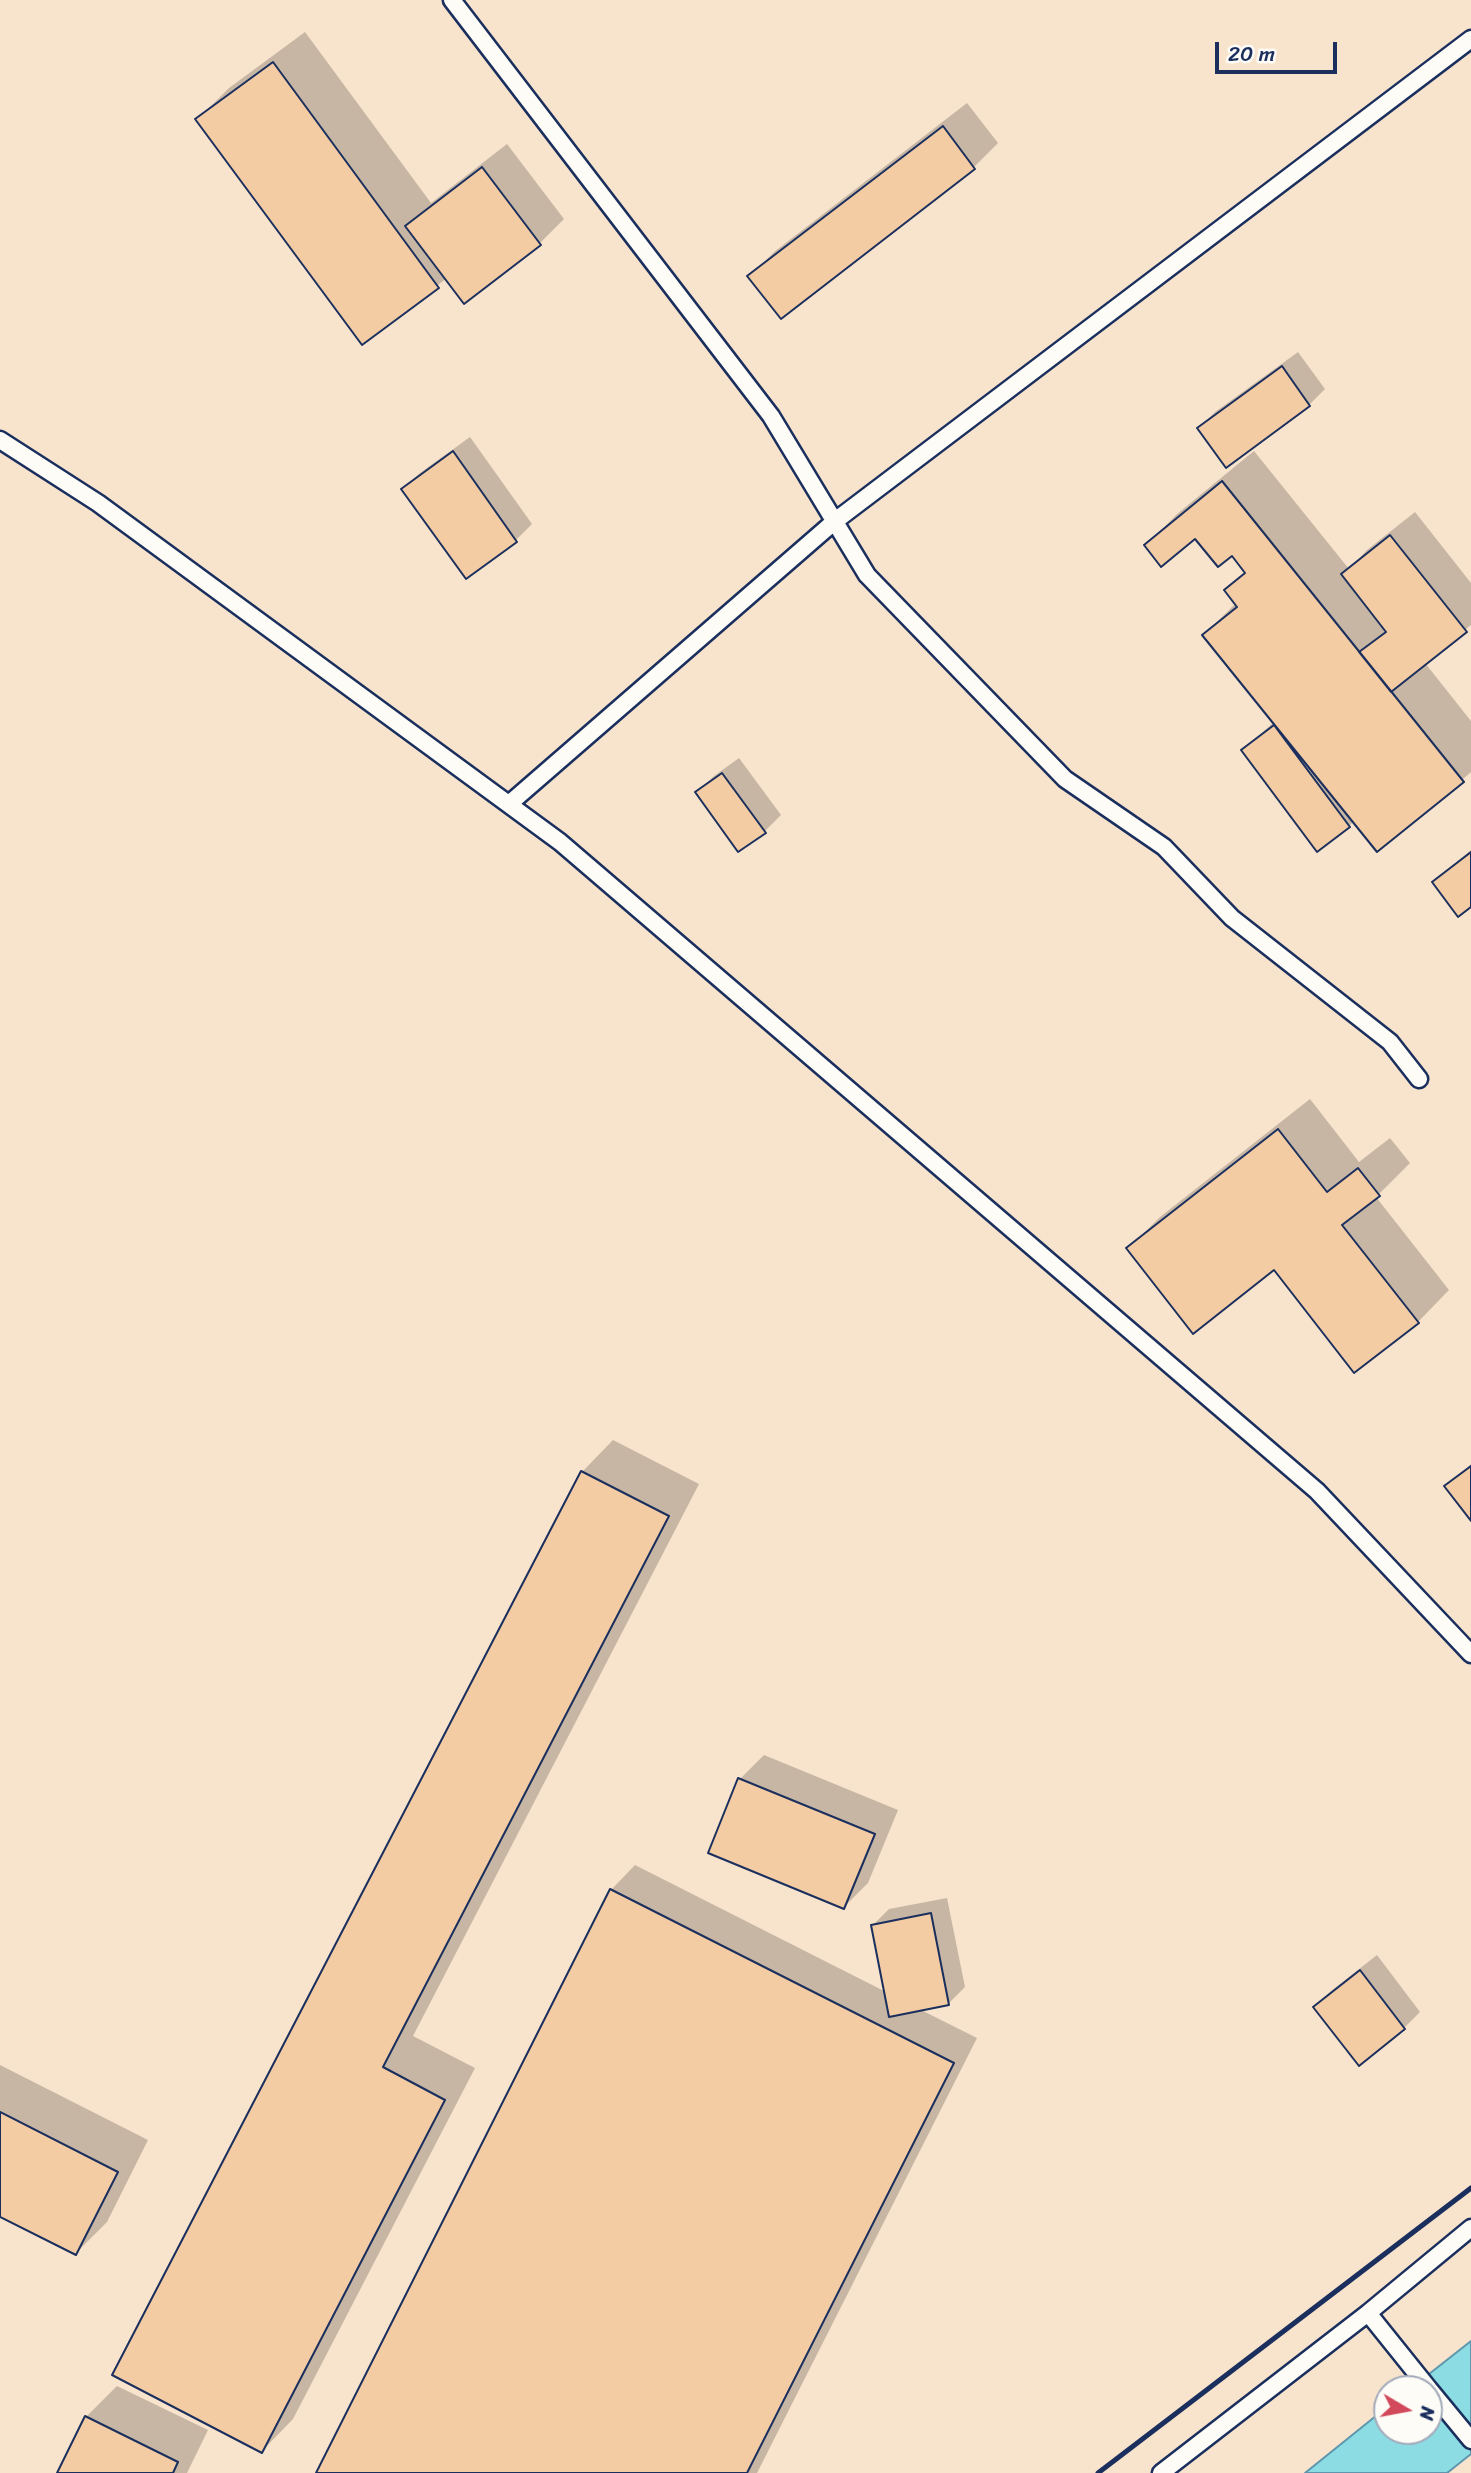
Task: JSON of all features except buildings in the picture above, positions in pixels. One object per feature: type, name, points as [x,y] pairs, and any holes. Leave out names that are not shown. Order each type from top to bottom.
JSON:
[{"type":"lane","points":[[452,0],[771,415],[867,575],[1065,779],[1164,847],[1232,918],[1390,1042],[1419,1079]]},
{"type":"lane","points":[[509,804],[835,521],[1471,39]]},
{"type":"lane","points":[[0,440],[98,503],[560,842],[1317,1491],[1471,1654]]},
{"type":"lane","points":[[1161,2473],[1368,2313],[1471,2228]]},
{"type":"lane","points":[[1368,2313],[1417,2375]]},
{"type":"lane","points":[[1443,2406],[1471,2440]]},
{"type":"shaded area","points":[[0,0],[1471,0],[1471,2473],[0,2473]]},
{"type":"water","points":[[1471,2341],[1471,2454],[1447,2473],[1305,2473],[1373,2418],[1373,2445],[1443,2445],[1443,2375],[1428,2375]]},
{"type":"railway","points":[[1098,2473],[1471,2188]]}]
